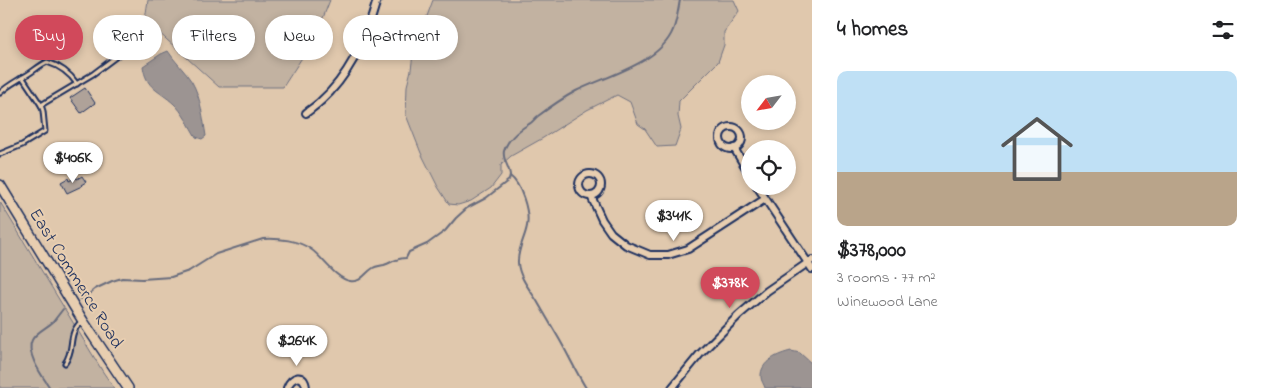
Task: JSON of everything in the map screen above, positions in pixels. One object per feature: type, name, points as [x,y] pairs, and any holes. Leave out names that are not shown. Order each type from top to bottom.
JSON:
[{"type":"main road","name":"East Commerce Road","points":[[0,185],[83,321],[128,388]]},
{"type":"street","points":[[306,113],[322,101],[331,91],[351,62],[372,18],[377,0]]},
{"type":"street","points":[[734,148],[741,160]]},
{"type":"street","points":[[675,387],[700,354],[740,314],[767,291],[811,264],[763,195]]},
{"type":"street","points":[[591,196],[602,220],[611,233],[626,245],[650,255],[668,255],[688,249],[765,199]]},
{"type":"street","points":[[287,388],[293,378],[299,378],[304,380],[306,388]]},
{"type":"lane","points":[[40,106],[93,74],[112,60]]},
{"type":"lane","points":[[0,93],[38,66],[47,62],[58,66],[71,75],[77,84]]},
{"type":"lane","points":[[0,154],[22,145],[45,131],[43,111],[23,78]]},
{"type":"lane","points":[[65,363],[69,358],[74,331],[83,321]]},
{"type":"shaded area","points":[[148,0],[330,0],[324,15],[265,15],[265,60],[300,60],[283,87],[219,87],[189,60],[255,60],[255,15],[172,15],[172,44],[162,35],[162,15],[146,15]]},
{"type":"shaded area","points":[[433,0],[734,0],[739,11],[724,32],[724,45],[718,62],[679,101],[678,116],[681,129],[675,146],[657,147],[645,129],[638,124],[630,102],[617,95],[587,110],[511,156],[501,165],[501,175],[491,188],[471,201],[458,205],[449,204],[438,187],[421,153],[406,115],[407,86],[412,60],[458,60],[458,15],[427,15]]},
{"type":"shaded area","points":[[168,51],[172,60],[175,60],[195,88],[206,136],[202,139],[196,137],[177,107],[147,80],[143,66],[152,60],[162,60],[162,54]]},
{"type":"shaded area","points":[[0,202],[103,372],[114,388],[0,388]]},
{"type":"shaded area","points":[[791,351],[800,353],[812,364],[812,388],[765,388],[761,380],[764,367],[776,356]]},
{"type":"building","points":[[85,88],[95,103],[81,113],[70,98]]},
{"type":"building","points":[[82,176],[86,182],[67,193],[61,182],[68,178],[69,181]]},
{"type":"waterway","points":[[586,388],[520,273],[518,258],[528,220],[526,206],[518,185],[510,176],[504,151],[514,135],[557,103],[576,91],[645,60],[657,51],[673,30],[680,0]]},
{"type":"waterway","points":[[80,299],[95,289],[122,278],[171,277],[189,271],[216,254],[263,239],[282,239],[301,244],[316,253],[340,277],[345,280],[357,281],[374,267],[406,258],[409,252],[427,244],[445,231],[467,208],[486,198],[509,180],[510,176]]},
{"type":"waterway","points":[[50,388],[36,365],[30,345],[36,335],[53,322],[63,309]]}]
